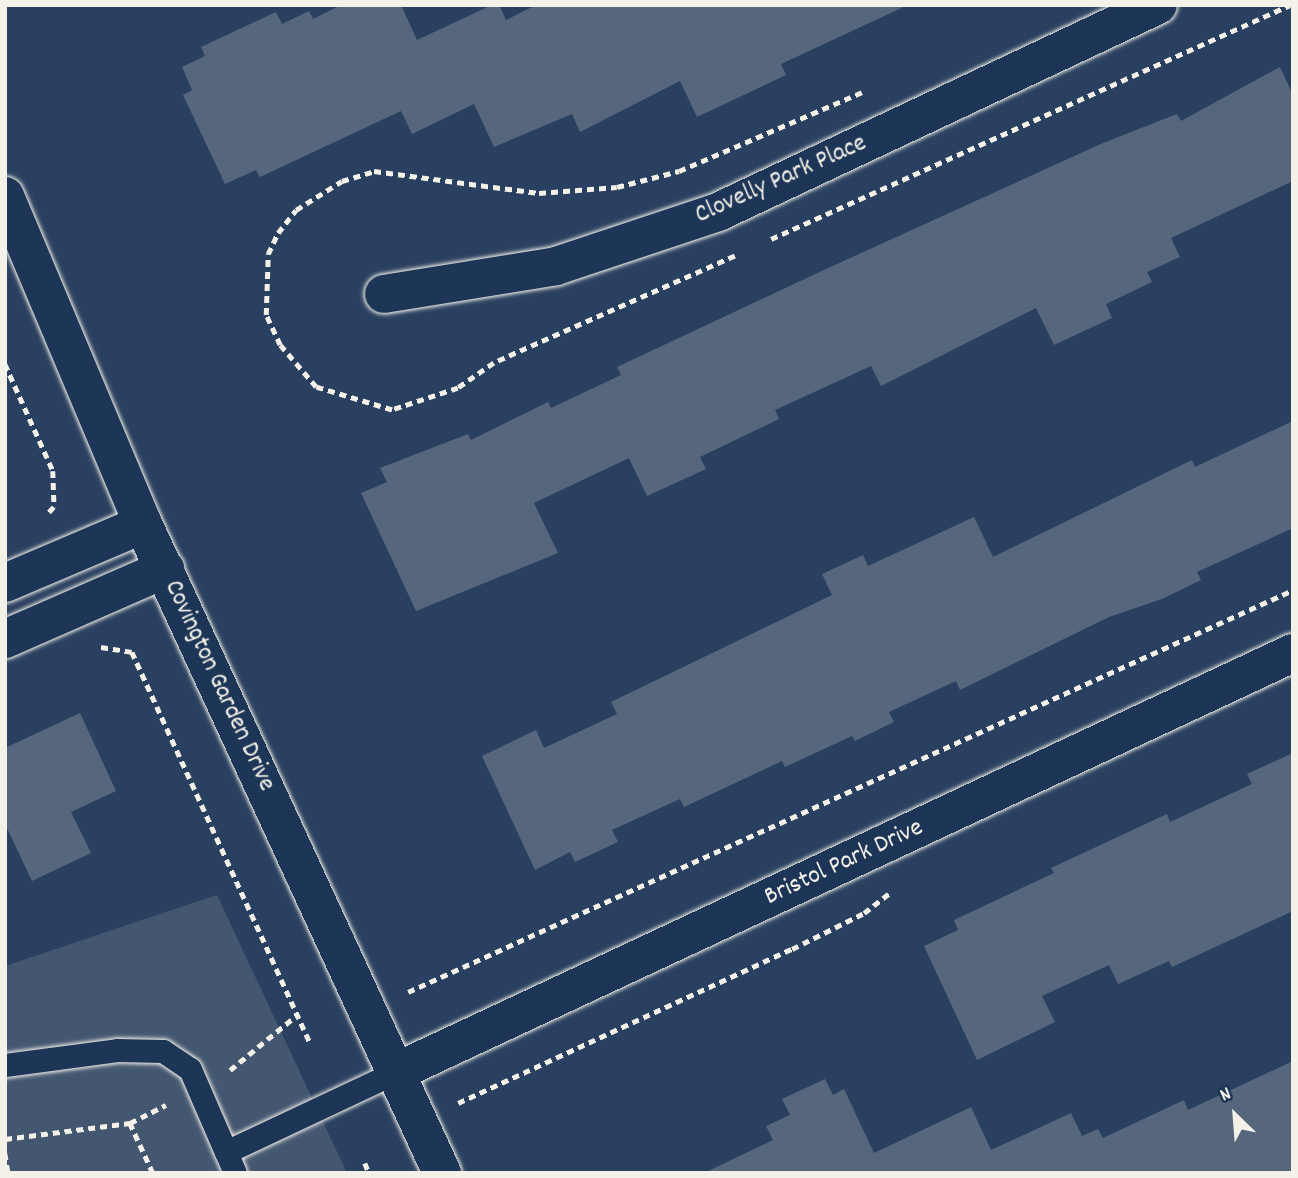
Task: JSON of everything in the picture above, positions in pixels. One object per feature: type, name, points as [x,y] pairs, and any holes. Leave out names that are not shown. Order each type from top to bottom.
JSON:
[{"type":"street","name":"Clovelly Park Place","points":[[384,294],[556,267],[718,212],[1158,5]]},
{"type":"street","name":"Covington Garden Drive","points":[[5,196],[144,524],[442,1173]]},
{"type":"street","points":[[5,583],[144,524]]},
{"type":"street","points":[[5,639],[165,569]]},
{"type":"street","name":"Bristol Park Drive","points":[[396,1072],[1293,653]]},
{"type":"lane","points":[[5,1065],[117,1050],[163,1051],[190,1069],[231,1163],[396,1072]]},
{"type":"path","points":[[5,364],[52,471],[54,508],[42,520]]},
{"type":"path","points":[[405,993],[1293,590]]},
{"type":"path","points":[[95,647],[132,652],[311,1044]]},
{"type":"path","points":[[458,1103],[852,919],[903,883]]},
{"type":"path","points":[[224,1074],[297,1015]]},
{"type":"path","points":[[5,1139],[130,1123],[176,1100]]},
{"type":"path","points":[[130,1123],[153,1173]]},
{"type":"path","points":[[5,1153],[8,1173]]},
{"type":"path","points":[[365,1163],[369,1173]]},
{"type":"shaded area","points":[[217,895],[347,1173],[5,1173],[5,966]]},
{"type":"building","points":[[341,5],[401,5],[417,40],[492,5],[499,5],[506,20],[536,5],[908,5],[781,64],[786,75],[697,117],[680,81],[580,132],[572,114],[494,147],[474,104],[412,134],[401,111],[260,177],[256,170],[225,184],[183,95],[192,90],[182,67],[205,56],[201,47],[276,12],[282,24],[309,11],[313,19]]},
{"type":"building","points":[[1280,67],[1293,95],[1293,181],[1171,238],[1180,257],[1147,272],[1152,282],[1106,304],[1112,318],[1054,345],[1036,308],[881,386],[871,366],[775,410],[779,419],[700,457],[706,469],[647,496],[629,458],[534,503],[558,553],[416,611],[361,493],[387,482],[380,468],[468,434],[471,440],[548,402],[551,408],[621,375],[617,367],[826,269],[1103,143],[1177,114],[1181,121]]},
{"type":"building","points":[[1293,421],[1293,528],[1197,572],[1201,580],[1162,599],[1109,617],[960,690],[956,681],[889,712],[894,722],[855,741],[852,736],[785,767],[782,761],[684,807],[680,799],[612,830],[618,842],[575,862],[570,852],[535,870],[482,756],[536,730],[544,748],[617,714],[611,702],[832,595],[822,574],[863,555],[868,566],[974,517],[993,557],[1192,460],[1195,467]]},
{"type":"building","points":[[80,713],[116,791],[71,812],[91,853],[32,881],[5,824],[5,748]]},
{"type":"building","points":[[1293,753],[1293,911],[1172,967],[1169,961],[1118,984],[1109,965],[1042,996],[1055,1022],[977,1060],[924,946],[958,930],[954,920],[1054,873],[1051,868],[1167,814],[1170,822],[1252,784],[1247,774]]},
{"type":"building","points":[[1293,1061],[1293,1173],[704,1173],[773,1140],[766,1126],[790,1115],[782,1099],[825,1079],[833,1095],[844,1089],[874,1153],[971,1107],[991,1150],[1071,1113],[1082,1136],[1098,1129],[1103,1138],[1184,1100],[1188,1110]]}]
